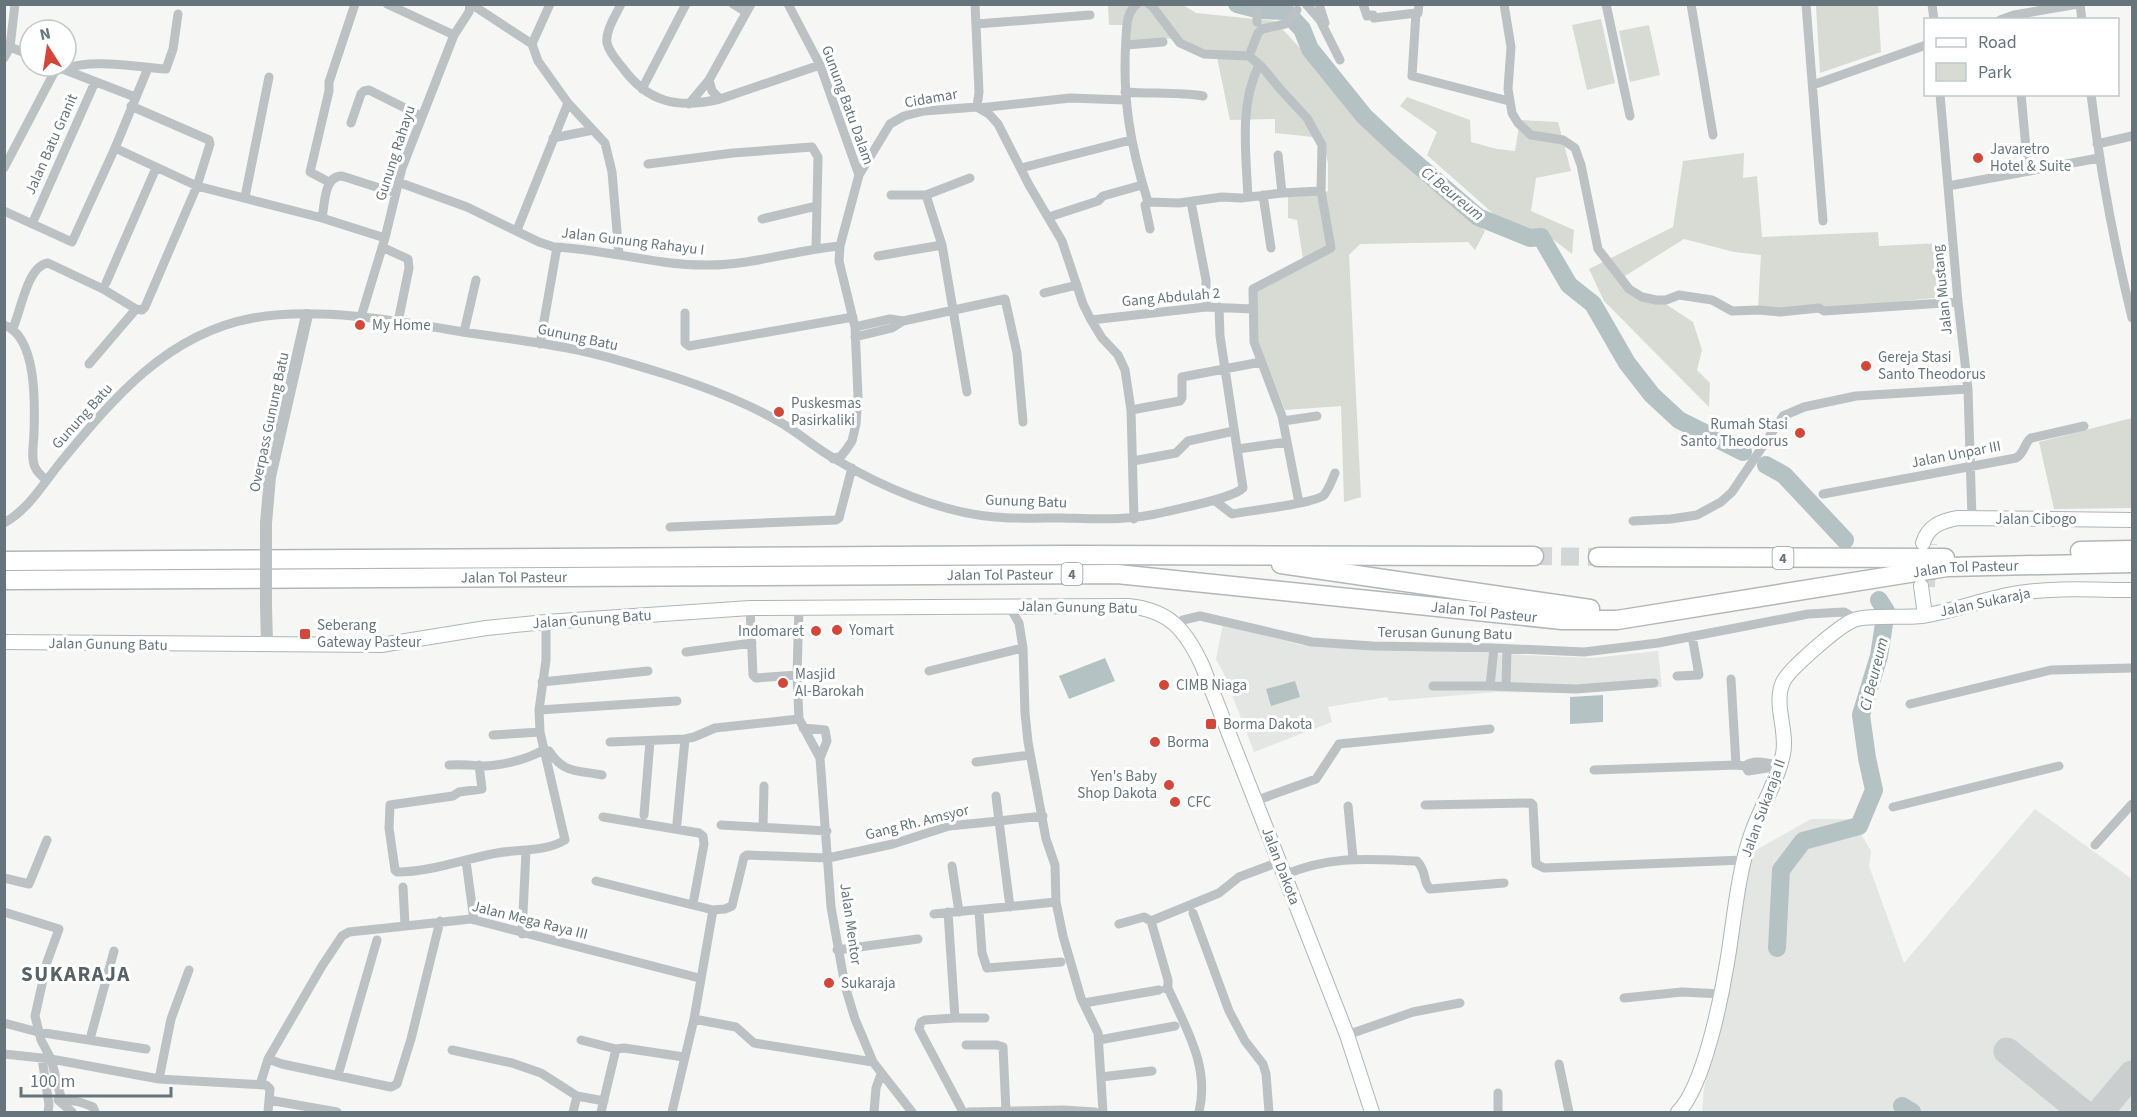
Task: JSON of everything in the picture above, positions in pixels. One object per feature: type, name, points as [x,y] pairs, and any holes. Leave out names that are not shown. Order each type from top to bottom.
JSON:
[{"type":"highway","name":"Jalan Tol Pasteur","points":[[1598,557],[1944,558],[2133,550]]},
{"type":"highway","name":"Jalan Tol Pasteur","points":[[4,561],[1218,555],[1534,556]]},
{"type":"highway","points":[[1218,555],[1591,610],[1628,609],[1944,558]]},
{"type":"highway","name":"Jalan Tol Pasteur","points":[[4,580],[1117,574],[1562,620],[1617,620],[1947,567],[2133,563]]},
{"type":"main road","name":"Jalan Cibogo","points":[[1927,543],[1939,523],[1946,520],[2133,520]]},
{"type":"main road","name":"Jalan Sukaraja","points":[[1854,620],[1925,615],[2020,592],[2052,595],[2133,590]]},
{"type":"main road","points":[[1924,591],[1925,615]]},
{"type":"main road","name":"Jalan Gunung Batu","points":[[4,642],[381,645],[486,628],[546,622],[750,608],[800,607],[1142,608],[1166,616],[1177,624]]},
{"type":"main road","name":"Jalan Sukaraja II","points":[[1678,1113],[1697,1082],[1722,994],[1750,836],[1774,785],[1776,764],[1784,750],[1780,699],[1783,682],[1809,655],[1840,628],[1854,620]]},
{"type":"main road","name":"Jalan Dakota","points":[[1177,624],[1202,665],[1347,1035],[1372,1113]]},
{"type":"street","points":[[7,50],[15,4]]},
{"type":"street","points":[[329,182],[310,172],[329,91],[329,82],[355,4]]},
{"type":"street","points":[[387,4],[454,34]]},
{"type":"street","points":[[470,4],[532,44],[538,61],[568,103],[605,143],[612,172],[619,255]]},
{"type":"street","name":"Gunung Rahayu","points":[[361,317],[398,182],[454,34],[469,12],[470,4]]},
{"type":"street","points":[[532,44],[550,4]]},
{"type":"street","points":[[621,4],[607,43],[626,74],[642,89],[658,99],[689,104],[720,99],[820,65]]},
{"type":"street","points":[[642,89],[686,4]]},
{"type":"street","points":[[689,104],[708,80],[748,8],[733,4]]},
{"type":"street","name":"Gunung Batu Dalam","points":[[788,4],[820,65],[859,175],[840,246],[839,261],[854,322],[858,396],[856,424],[852,441],[841,456],[834,459]]},
{"type":"street","points":[[975,4],[978,107],[1070,98],[1182,93],[1203,96]]},
{"type":"street","points":[[1137,4],[1132,8],[1127,19],[1125,96],[1131,140],[1148,202],[1145,205],[1150,229]]},
{"type":"street","points":[[1149,4],[1180,43],[1204,54],[1249,56],[1259,64],[1307,118],[1321,142],[1321,191],[1331,248],[1253,289],[1254,342],[1274,390],[1283,421],[1299,503]]},
{"type":"street","points":[[1257,4],[1257,22]]},
{"type":"street","points":[[1306,4],[1329,34]]},
{"type":"street","points":[[1319,4],[1340,60]]},
{"type":"street","points":[[1363,4],[1367,16],[1372,15],[1374,18],[1417,9],[1412,76],[1509,101]]},
{"type":"street","points":[[1504,4],[1511,47],[1509,101],[1518,123],[1531,135],[1563,140],[1575,148],[1581,165],[1598,249],[1629,289],[1642,297],[1666,300],[1678,295],[1712,300],[1732,311],[1780,312],[1819,308],[1824,311],[1958,302]]},
{"type":"street","points":[[1606,4],[1630,116]]},
{"type":"street","points":[[1691,4],[1713,135]]},
{"type":"street","points":[[1806,4],[1823,221]]},
{"type":"street","points":[[2014,17],[2079,4]]},
{"type":"street","points":[[1249,56],[1258,33],[1285,24],[1297,10]]},
{"type":"street","points":[[78,65],[166,69],[173,49],[178,14]]},
{"type":"street","points":[[977,24],[1090,15]]},
{"type":"street","points":[[1126,45],[1163,42]]},
{"type":"street","points":[[1813,85],[1924,46]]},
{"type":"street","points":[[1248,197],[1246,114],[1252,80],[1259,64]]},
{"type":"street","points":[[4,211],[75,237],[115,148],[147,68]]},
{"type":"street","points":[[46,480],[36,470],[33,460],[34,411],[27,351],[20,336],[9,326],[19,316],[25,290],[35,272],[43,264],[48,263],[142,310],[197,186],[210,144],[209,140],[78,75]]},
{"type":"street","points":[[245,197],[269,77]]},
{"type":"street","points":[[4,168],[52,78]]},
{"type":"street","points":[[708,80],[712,90],[720,99]]},
{"type":"street","name":"Jalan Batu Granit","points":[[33,221],[95,82]]},
{"type":"street","points":[[351,123],[361,94],[369,90],[422,116]]},
{"type":"street","name":"Jalan Mustang","points":[[1940,96],[1968,389],[1972,519]]},
{"type":"street","points":[[2021,96],[2028,171]]},
{"type":"street","points":[[2091,96],[2099,158],[2133,318]]},
{"type":"street","points":[[517,230],[568,103]]},
{"type":"street","name":"Cidamar","points":[[859,175],[890,124],[904,116],[924,111],[978,107],[998,123],[1034,194],[1062,241],[1083,304],[1091,320],[1102,339],[1118,355],[1123,364],[1131,410],[1134,519]]},
{"type":"street","points":[[553,138],[593,130]]},
{"type":"street","points":[[2097,144],[2133,136]]},
{"type":"street","points":[[1021,168],[1131,140]]},
{"type":"street","points":[[648,164],[733,153],[812,147],[818,157],[816,248]]},
{"type":"street","points":[[115,148],[197,186],[322,218],[383,242],[408,259],[409,268],[398,322]]},
{"type":"street","points":[[1278,155],[1282,193]]},
{"type":"street","points":[[1948,186],[2099,158]]},
{"type":"street","points":[[106,283],[156,168]]},
{"type":"street","points":[[322,218],[329,182],[336,176],[395,193]]},
{"type":"street","points":[[891,195],[926,195],[970,178]]},
{"type":"street","name":"Jalan Gunung Rahayu I","points":[[398,182],[467,207],[538,242],[557,247],[678,264],[709,265],[752,262],[816,248],[840,246]]},
{"type":"street","points":[[1049,217],[1142,184]]},
{"type":"street","points":[[1148,202],[1191,202],[1222,197],[1321,191]]},
{"type":"street","points":[[926,195],[942,244],[951,309],[967,392]]},
{"type":"street","points":[[1263,195],[1271,248]]},
{"type":"street","points":[[1191,202],[1205,273],[1206,307]]},
{"type":"street","points":[[4,204],[33,221]]},
{"type":"street","points":[[762,219],[816,206]]},
{"type":"street","points":[[878,256],[942,244]]},
{"type":"street","points":[[540,344],[557,247]]},
{"type":"street","points":[[464,332],[476,280]]},
{"type":"street","points":[[1044,292],[1077,285]]},
{"type":"street","points":[[855,337],[892,328],[903,321],[1005,299],[1017,353],[1023,422]]},
{"type":"street","name":"Gang Abdulah 2","points":[[1091,320],[1206,307],[1253,309]]},
{"type":"street","points":[[1219,307],[1220,336],[1238,450],[1287,442]]},
{"type":"street","points":[[89,364],[136,309]]},
{"type":"street","points":[[685,313],[685,343],[689,346],[854,322],[890,319],[903,321]]},
{"type":"street","name":"Gunung Batu","points":[[4,523],[27,504],[122,393],[157,360],[218,329],[251,318],[306,315],[361,317],[572,349],[625,362],[723,395],[779,421],[834,459],[905,493],[952,511],[994,517],[1134,519],[1214,500],[1239,493],[1243,488],[1238,450]]},
{"type":"street","name":"Overpass Gunung Batu","points":[[267,644],[266,523],[270,477],[306,315]]},
{"type":"street","points":[[1131,410],[1180,401],[1182,398],[1181,378],[1183,377],[1261,362]]},
{"type":"street","points":[[1634,521],[1696,515],[1721,502],[1732,492],[1783,417],[1804,407],[1856,396],[1968,389]]},
{"type":"street","points":[[1283,421],[1317,416]]},
{"type":"street","name":"Jalan Unpar III","points":[[1823,494],[2016,458],[2022,454],[2031,438],[2084,426]]},
{"type":"street","points":[[1133,461],[1176,453],[1188,441],[1234,431]]},
{"type":"street","points":[[670,527],[836,520],[839,518],[852,468]]},
{"type":"street","points":[[1214,500],[1232,514],[1299,503],[1324,495],[1335,473]]},
{"type":"street","points":[[1009,606],[1019,623],[1023,648],[1025,713],[1030,755],[1050,856],[1055,865],[1056,902],[1064,942],[1099,1040],[1103,1113]]},
{"type":"street","name":"Jalan Mentor","points":[[800,607],[797,675],[801,724],[820,758],[831,908],[837,950],[855,1019],[873,1062],[912,1113]]},
{"type":"street","points":[[750,608],[753,675],[756,678],[797,675]]},
{"type":"street","name":"Terusan Gunung Batu","points":[[1177,624],[1183,620],[1200,616],[1312,642],[1426,648],[1591,652],[1658,643],[1808,614],[1854,620]]},
{"type":"street","points":[[479,765],[482,789],[459,792],[453,796],[392,804],[389,809],[390,836],[397,872],[418,870],[498,853],[526,851],[556,845],[565,840],[543,750],[538,710],[546,660],[546,622]]},
{"type":"street","points":[[1677,676],[1699,675],[1692,636]]},
{"type":"street","points":[[687,652],[752,643]]},
{"type":"street","points":[[929,671],[1023,648]]},
{"type":"street","points":[[1490,686],[1494,648]]},
{"type":"street","points":[[1506,686],[1508,649]]},
{"type":"street","points":[[1910,704],[2051,670],[2133,669]]},
{"type":"street","points":[[542,682],[648,671]]},
{"type":"street","points":[[1731,679],[1740,766]]},
{"type":"street","points":[[1433,686],[1576,689],[1654,683]]},
{"type":"street","points":[[538,710],[677,701]]},
{"type":"street","points":[[610,742],[685,739],[715,728],[801,724]]},
{"type":"street","name":"Jalan Mentor","points":[[801,724],[825,730],[826,741],[820,758]]},
{"type":"street","points":[[1256,801],[1316,779],[1339,744],[1490,729]]},
{"type":"street","points":[[493,735],[540,732]]},
{"type":"street","points":[[677,823],[685,739]]},
{"type":"street","points":[[644,815],[650,741]]},
{"type":"street","points":[[449,765],[479,765],[532,757],[543,750],[549,751],[556,763],[563,768],[602,775]]},
{"type":"street","points":[[976,762],[1030,755]]},
{"type":"street","points":[[1594,770],[1740,766],[1748,771],[1776,764]]},
{"type":"street","points":[[1893,807],[2059,766]]},
{"type":"street","points":[[763,827],[764,786]]},
{"type":"street","points":[[996,796],[1010,907]]},
{"type":"street","points":[[1425,805],[1530,803],[1533,805],[1536,864],[1544,868],[1744,860]]},
{"type":"street","points":[[2096,845],[2133,804]]},
{"type":"street","points":[[1348,806],[1353,858]]},
{"type":"street","name":"Gang Rh. Amsyor","points":[[713,910],[732,906],[745,856],[828,858],[893,844],[949,826],[1042,816]]},
{"type":"street","points":[[603,817],[699,833],[703,836],[704,844],[693,904]]},
{"type":"street","points":[[721,825],[827,831]]},
{"type":"street","points":[[4,878],[29,884],[47,840]]},
{"type":"street","points":[[522,934],[526,851]]},
{"type":"street","points":[[1284,875],[1322,862],[1353,858],[1417,861],[1424,868],[1430,889],[1504,883]]},
{"type":"street","points":[[465,861],[474,920]]},
{"type":"street","points":[[1151,921],[1219,893],[1239,877],[1279,862]]},
{"type":"street","points":[[952,866],[960,912]]},
{"type":"street","points":[[596,881],[713,910],[699,978],[694,1018],[672,1113]]},
{"type":"street","points":[[403,888],[405,925]]},
{"type":"street","points":[[934,914],[1056,902]]},
{"type":"street","points":[[979,911],[982,953],[987,968],[1061,962]]},
{"type":"street","points":[[4,912],[58,929],[47,962],[35,1016],[52,1085],[57,1098],[72,1113]]},
{"type":"street","points":[[948,912],[955,1018]]},
{"type":"street","points":[[1193,913],[1229,1011],[1245,1041],[1263,1064],[1269,1113]]},
{"type":"street","points":[[1119,924],[1144,917],[1151,921],[1168,980],[1164,989]]},
{"type":"street","name":"Jalan Mega Raya III","points":[[260,1085],[268,1059],[342,936],[349,932],[440,921],[474,920],[699,978]]},
{"type":"street","points":[[268,1059],[391,1087],[400,1080],[440,921]]},
{"type":"street","points":[[837,950],[918,939]]},
{"type":"street","points":[[338,1076],[377,940]]},
{"type":"street","points":[[90,1039],[114,951]]},
{"type":"street","points":[[159,1079],[171,1019],[189,970]]},
{"type":"street","points":[[1084,1003],[1164,989]]},
{"type":"street","points":[[1164,989],[1198,1056],[1202,1088],[1199,1113]]},
{"type":"street","points":[[1624,998],[1682,992],[1722,994]]},
{"type":"street","points":[[1347,1035],[1413,1012],[1460,1003]]},
{"type":"street","points":[[694,1018],[736,1026],[754,1043],[873,1062]]},
{"type":"street","points":[[963,1113],[919,1029],[921,1022],[925,1020],[985,1018]]},
{"type":"street","points":[[4,1023],[38,1032],[146,1049]]},
{"type":"street","points":[[1099,1040],[1175,1026]]},
{"type":"street","points":[[581,1040],[616,1049],[624,1048],[684,1057]]},
{"type":"street","points":[[966,1045],[1003,1047],[1006,1111]]},
{"type":"street","points":[[602,1113],[616,1049]]},
{"type":"street","points":[[452,1050],[512,1063],[541,1073],[577,1096],[604,1101]]},
{"type":"street","points":[[4,1054],[47,1059],[159,1079],[268,1086],[268,1113]]},
{"type":"street","points":[[47,1059],[48,1113]]},
{"type":"street","points":[[1559,1064],[1569,1113]]},
{"type":"street","points":[[1101,1077],[1152,1071]]},
{"type":"street","points":[[874,1113],[876,1088],[881,1074]]},
{"type":"street","points":[[1498,1093],[1498,1113]]},
{"type":"street","points":[[573,1113],[577,1096]]},
{"type":"street","points":[[62,1101],[71,1100],[86,1104],[93,1107],[95,1113]]},
{"type":"street","points":[[269,1100],[337,1113]]},
{"type":"street","points":[[969,1113],[1063,1110],[1095,1113]]},
{"type":"shaded area","points":[[1223,624],[1301,645],[1592,658],[1658,651],[1662,687],[1570,693],[1497,692],[1389,701],[1387,697],[1328,707],[1332,722],[1254,752],[1216,659]]},
{"type":"shaded area","points":[[1105,658],[1115,681],[1069,699],[1059,676]]},
{"type":"shaded area","points":[[1295,681],[1300,697],[1271,706],[1266,689]]},
{"type":"shaded area","points":[[1603,695],[1603,722],[1570,724],[1570,697]]},
{"type":"shaded area","points":[[2035,809],[2132,879],[2132,1112],[1702,1112],[1704,1089],[1742,918],[1749,854],[1811,819],[1852,819],[1871,851],[1869,866],[1904,963]]},
{"type":"green space","points":[[1114,4],[1183,5],[1196,13],[1275,21],[1377,132],[1485,231],[1475,250],[1468,242],[1360,244],[1349,255],[1361,497],[1344,502],[1341,406],[1285,410],[1257,340],[1255,290],[1304,266],[1297,220],[1288,218],[1288,197],[1318,195],[1328,191],[1328,163],[1323,138],[1275,133],[1275,119],[1230,120],[1216,53],[1203,52],[1179,38],[1130,41],[1131,25],[1109,25],[1108,6]]},
{"type":"green space","points":[[1819,4],[1878,5],[1881,52],[1820,73],[1816,6]]},
{"type":"green space","points":[[1601,19],[1615,83],[1587,90],[1572,25]]},
{"type":"green space","points":[[1649,25],[1660,75],[1630,82],[1619,31]]},
{"type":"green space","points":[[1407,97],[1470,120],[1471,142],[1497,149],[1515,151],[1520,120],[1558,122],[1571,171],[1536,178],[1531,211],[1574,230],[1572,254],[1546,234],[1496,216],[1427,155],[1437,132],[1400,106]]},
{"type":"green space","points":[[1744,153],[1743,178],[1757,176],[1762,237],[1878,232],[1879,246],[1941,243],[1942,297],[1784,314],[1758,308],[1761,255],[1734,252],[1684,239],[1625,276],[1638,295],[1664,303],[1693,322],[1702,350],[1697,370],[1710,383],[1709,407],[1604,301],[1589,269],[1673,227],[1683,161]]},
{"type":"green space","points":[[2132,418],[2132,508],[2054,509],[2039,442]]},
{"type":"waterway","name":"Ci Beureum","points":[[1237,4],[1260,10],[1285,11],[1302,29],[1310,49],[1364,116],[1397,147],[1478,217],[1530,238],[1541,237],[1569,285],[1593,304],[1627,363],[1652,395],[1679,420],[1743,452]]},
{"type":"waterway","name":"Ci Beureum","points":[[1766,465],[1784,475],[1845,540]]},
{"type":"waterway","name":"Ci Beureum","points":[[1777,948],[1781,870],[1803,841],[1859,826],[1874,790],[1861,715],[1879,656],[1886,611],[1879,600]]},
{"type":"waterway","name":"Ci Beureum","points":[[1902,1106],[1912,1112]]},
{"type":"taxiway","points":[[2007,1051],[2082,1112]]},
{"type":"taxiway","points":[[2100,1112],[2132,1074]]},
{"type":"tunnel","points":[[1928,587],[1930,544]]},
{"type":"tunnel","points":[[1534,556],[1598,557]]},
{"type":"place","name":"Javaretro Hotel & Suite","points":[[1978,158]]},
{"type":"place","name":"My Home","points":[[360,325]]},
{"type":"place","name":"Gereja Stasi Santo Theodorus","points":[[1866,366]]},
{"type":"place","name":"Puskesmas Pasirkaliki","points":[[779,412]]},
{"type":"place","name":"Rumah Stasi Santo Theodorus","points":[[1800,433]]},
{"type":"place","name":"Yomart","points":[[837,630]]},
{"type":"place","name":"Indomaret","points":[[816,631]]},
{"type":"place","name":"Seberang Gateway Pasteur","points":[[305,634]]},
{"type":"place","name":"Masjid Al-Barokah","points":[[783,683]]},
{"type":"place","name":"CIMB Niaga","points":[[1164,685]]},
{"type":"place","name":"Borma Dakota","points":[[1211,724]]},
{"type":"place","name":"Borma","points":[[1155,742]]},
{"type":"place","name":"Yen's Baby Shop Dakota","points":[[1169,785]]},
{"type":"place","name":"CFC","points":[[1175,802]]},
{"type":"place","name":"Sukaraja","points":[[829,983]]},
{"type":"district","name":"SUKARAJA","points":[[76,974]]}]
